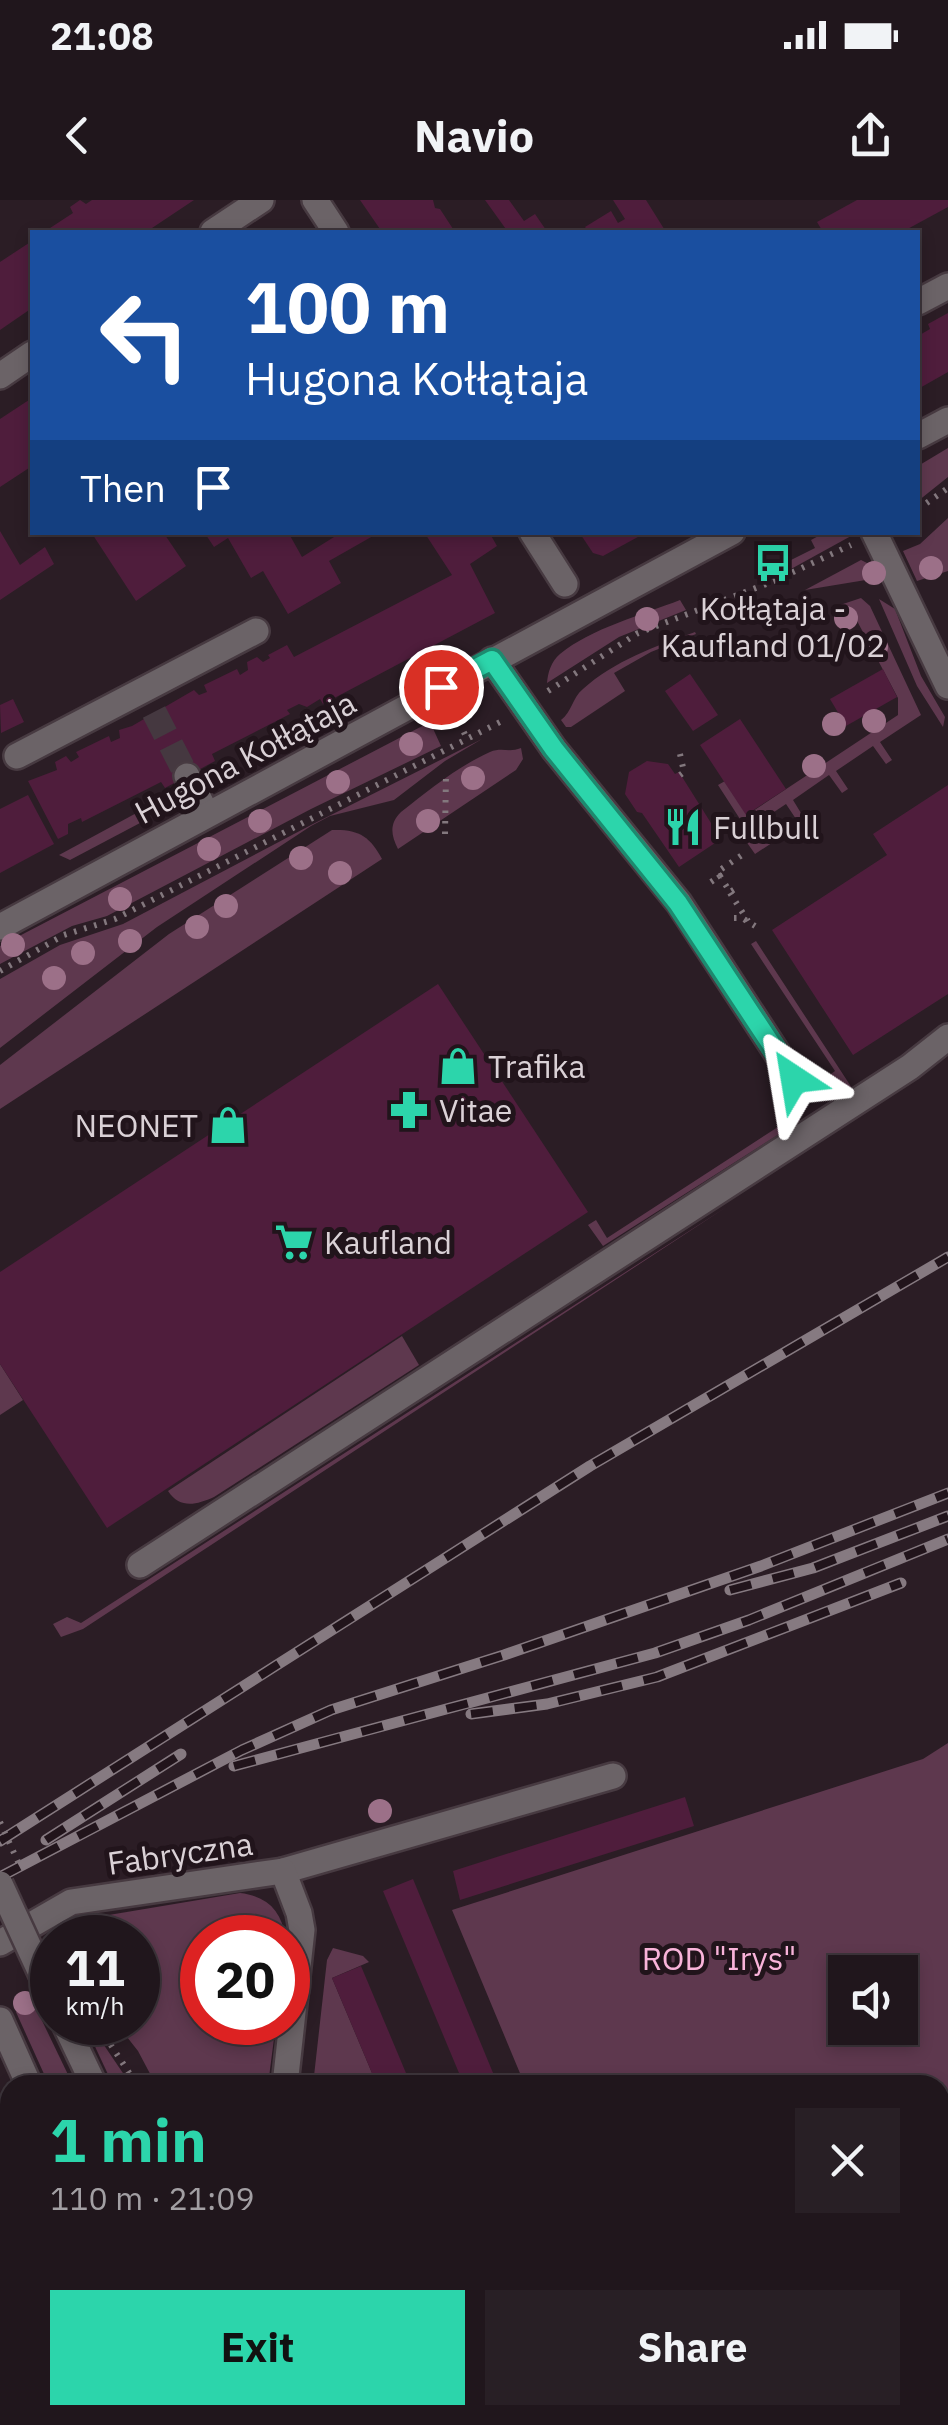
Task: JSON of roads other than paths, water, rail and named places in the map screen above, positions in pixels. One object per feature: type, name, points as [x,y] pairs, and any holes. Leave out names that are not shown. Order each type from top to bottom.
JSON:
[{"type":"street","points":[[215,230],[261,200]]},
{"type":"street","points":[[315,200],[335,230]]},
{"type":"street","points":[[920,301],[948,286]]},
{"type":"street","points":[[0,376],[30,355]]},
{"type":"street","points":[[920,435],[948,420]]},
{"type":"street","points":[[534,535],[566,584]]},
{"type":"street","name":"Hugona Kołłątaja","points":[[0,927],[726,535]]},
{"type":"street","points":[[866,537],[948,686]]},
{"type":"street","points":[[17,756],[148,701],[256,631]]},
{"type":"street","points":[[492,660],[554,749],[678,903],[794,1079]]},
{"type":"street","points":[[187,776],[207,814]]},
{"type":"street","points":[[140,1566],[910,1067],[948,1037]]},
{"type":"street","points":[[282,1871],[613,1776]]},
{"type":"street","name":"Fabryczna","points":[[0,1943],[71,1902],[282,1871],[300,1913],[302,1930],[286,2075]]},
{"type":"street","points":[[0,1884],[30,1949]]},
{"type":"street","points":[[1,2023],[24,2075]]},
{"type":"street","points":[[75,2045],[89,2075]]},
{"type":"tunnel","points":[[154,712],[187,776]]},
{"type":"railway","points":[[0,1841],[590,1466],[948,1257]]},
{"type":"railway","points":[[0,1877],[242,1750],[331,1710],[761,1566],[948,1493]]},
{"type":"railway","points":[[730,1590],[813,1568],[948,1516]]},
{"type":"railway","points":[[234,1766],[655,1653],[749,1620],[948,1539]]},
{"type":"railway","points":[[471,1714],[547,1704],[657,1677],[901,1583]]},
{"type":"railway","points":[[46,1840],[181,1754]]},
{"type":"place","name":"Kołłątaja - Kaufland 01/02","points":[[773,563]]},
{"type":"place","name":"Fullbull","points":[[683,827]]},
{"type":"place","name":"Trafika","points":[[458,1066]]},
{"type":"place","name":"Vitae","points":[[409,1110]]},
{"type":"place","name":"NEONET","points":[[228,1125]]},
{"type":"place","name":"Kaufland","points":[[294,1242]]},
{"type":"park label","name":"ROD \"Irys\"","points":[[719,1958]]}]
